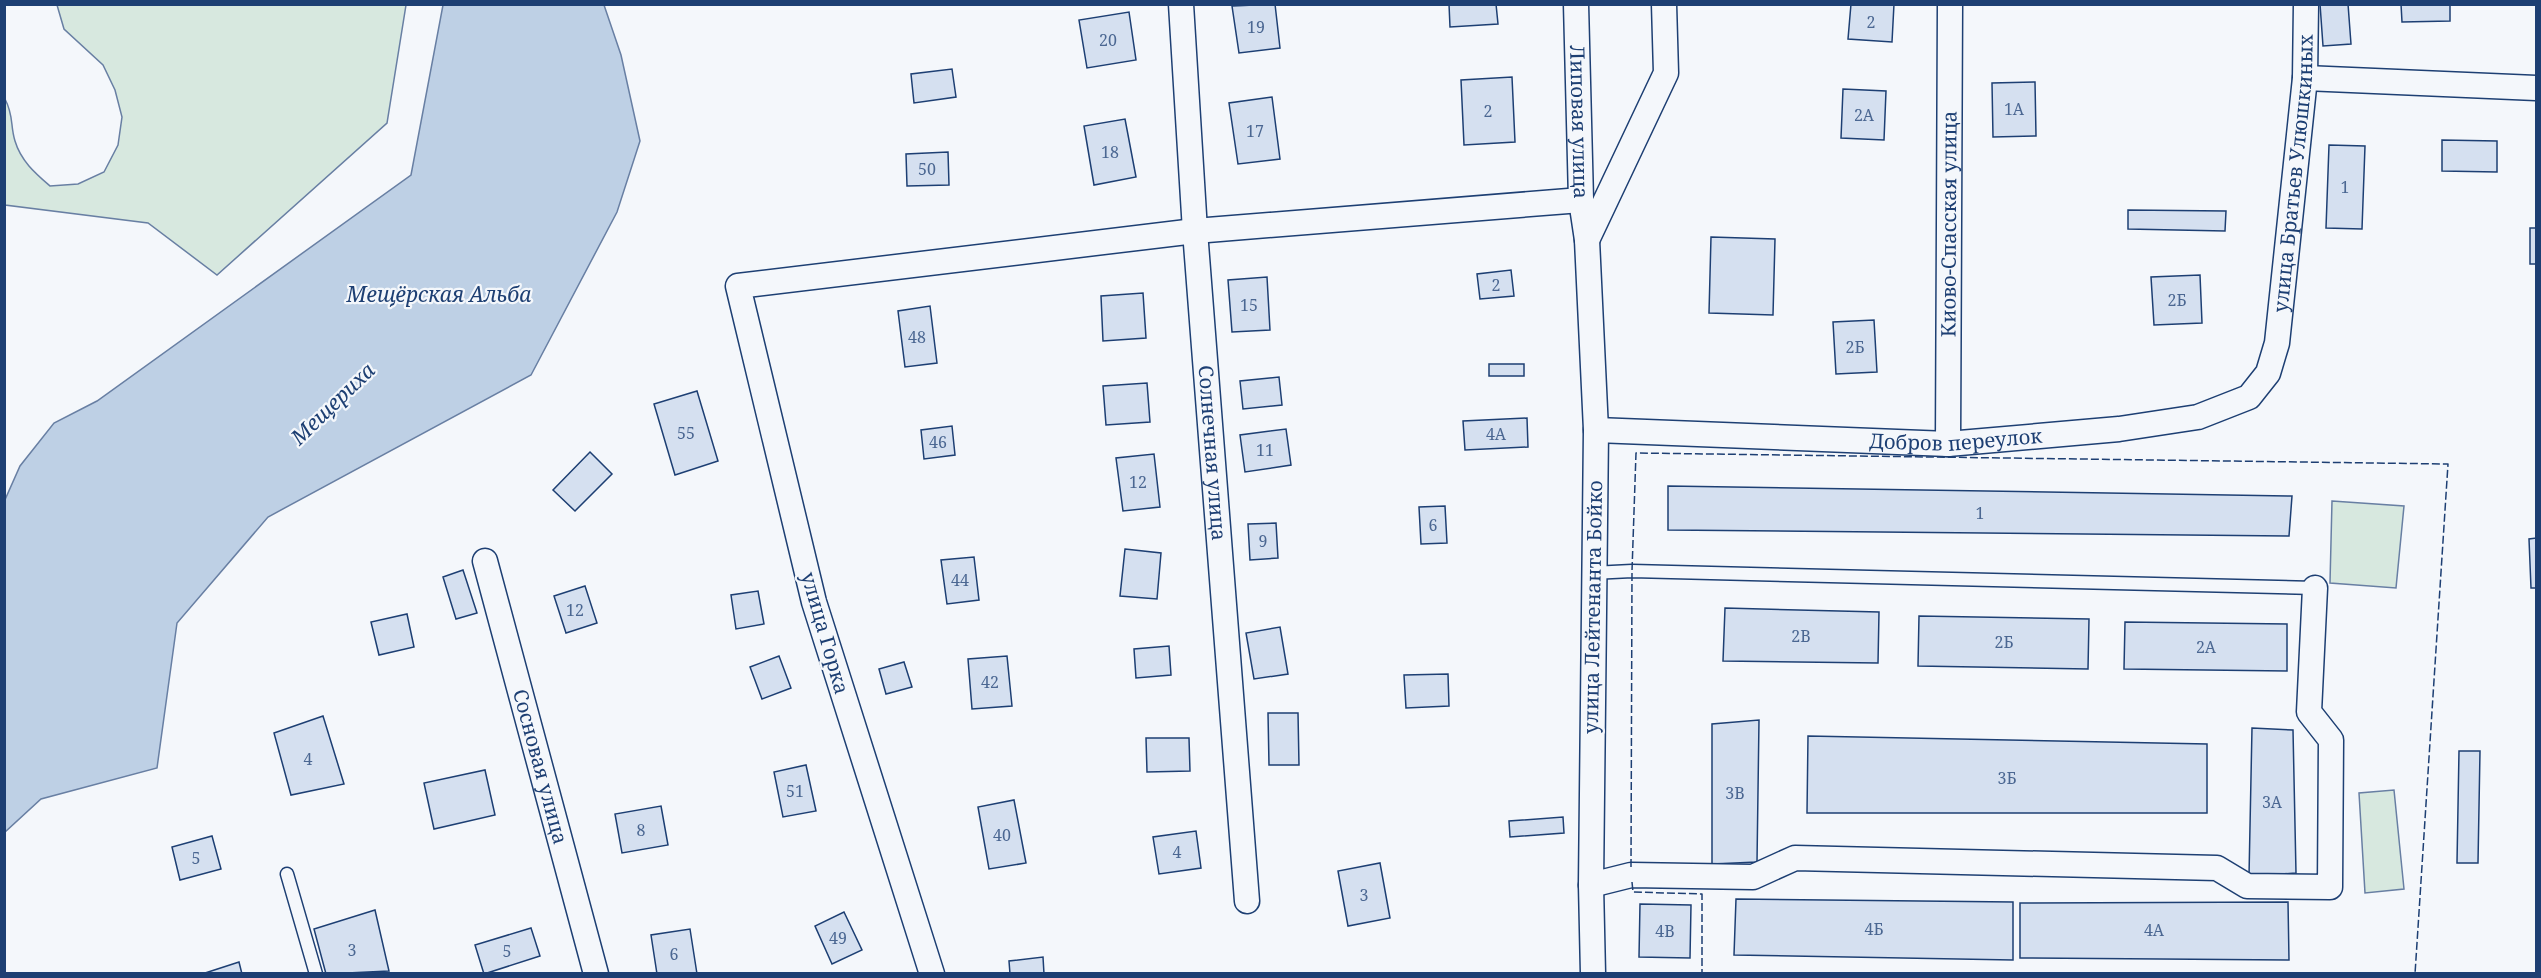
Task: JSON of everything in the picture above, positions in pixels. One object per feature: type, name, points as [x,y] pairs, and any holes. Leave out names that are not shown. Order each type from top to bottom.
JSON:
[{"type":"street","name":"Солнечная улица","points":[[1180,4],[1195,231],[1247,901]]},
{"type":"street","name":"Липовая улица","points":[[1576,4],[1581,200],[1587,240]]},
{"type":"street","points":[[1587,240],[1666,73],[1664,4]]},
{"type":"street","name":"Киово-Спасская улица","points":[[1948,444],[1950,4]]},
{"type":"street","name":"улица Братьев Улюшкиных","points":[[2277,343],[2305,78],[2306,4]]},
{"type":"street","points":[[2305,78],[2536,88]]},
{"type":"street","points":[[1195,231],[1581,200]]},
{"type":"street","name":"улица Горка","points":[[932,974],[814,602],[738,286],[1195,231]]},
{"type":"street","name":"улица Лейтенанта Бойко","points":[[1587,240],[1596,430],[1592,573],[1593,974]]},
{"type":"street","name":"Добров переулок","points":[[1596,430],[1948,444],[2119,429],[2198,417],[2249,397],[2268,373],[2277,343]]},
{"type":"street","name":"Сосновая улица","points":[[485,561],[596,974]]},
{"type":"street","points":[[1591,885],[1631,875],[1753,877],[1795,858],[2217,867],[2247,886],[2330,887],[2331,740],[2309,712],[2315,588]]},
{"type":"lane","points":[[1592,573],[1632,571],[2315,588]]},
{"type":"lane","points":[[287,874],[316,974]]},
{"type":"shaded area","points":[[57,5],[406,5],[387,123],[217,275],[148,223],[5,205],[5,99],[10,110],[15,141],[21,155],[50,186],[78,184],[104,172],[118,145],[122,117],[115,90],[103,65],[64,29]]},
{"type":"shaded area","points":[[2332,501],[2404,506],[2396,588],[2330,583]]},
{"type":"shaded area","points":[[2394,790],[2404,889],[2365,893],[2359,793]]},
{"type":"water","name":"Мещёрская Альба","points":[[443,5],[604,5],[621,55],[640,141],[617,212],[531,375],[268,517],[177,623],[157,768],[41,799],[5,832],[4,502],[20,466],[54,423],[97,401],[411,175]]},
{"type":"building","points":[[1275,4],[1280,48],[1239,53],[1232,6]]},
{"type":"building","points":[[1449,4],[1496,4],[1498,24],[1450,27]]},
{"type":"building","points":[[1851,4],[1894,4],[1892,42],[1848,39]]},
{"type":"building","points":[[2320,4],[2348,4],[2351,44],[2323,46]]},
{"type":"building","points":[[2401,4],[2450,4],[2450,21],[2402,22]]},
{"type":"building","points":[[1129,12],[1136,60],[1087,68],[1079,20]]},
{"type":"building","points":[[952,69],[956,97],[914,103],[911,74]]},
{"type":"building","points":[[1512,77],[1515,142],[1464,145],[1461,80]]},
{"type":"building","points":[[2035,82],[2036,136],[1993,137],[1992,83]]},
{"type":"building","points":[[1843,89],[1886,91],[1884,140],[1841,138]]},
{"type":"building","points":[[1272,97],[1280,159],[1238,164],[1229,103]]},
{"type":"building","points":[[1125,119],[1136,177],[1094,185],[1084,126]]},
{"type":"building","points":[[2442,140],[2497,141],[2497,172],[2442,171]]},
{"type":"building","points":[[2329,145],[2365,146],[2362,229],[2326,228]]},
{"type":"building","points":[[948,152],[949,185],[907,186],[906,154]]},
{"type":"building","points":[[2128,210],[2226,211],[2225,231],[2128,229]]},
{"type":"building","points":[[2530,228],[2536,228],[2536,264],[2530,264]]},
{"type":"building","points":[[1711,237],[1775,239],[1773,315],[1709,313]]},
{"type":"building","points":[[1511,270],[1514,296],[1480,299],[1477,274]]},
{"type":"building","points":[[2200,275],[2202,323],[2154,325],[2151,277]]},
{"type":"building","points":[[1267,277],[1270,330],[1232,332],[1228,280]]},
{"type":"building","points":[[1143,293],[1146,338],[1103,341],[1101,296]]},
{"type":"building","points":[[930,306],[937,363],[905,367],[898,311]]},
{"type":"building","points":[[1874,320],[1877,372],[1836,374],[1833,322]]},
{"type":"building","points":[[1489,364],[1524,364],[1524,376],[1489,376]]},
{"type":"building","points":[[1279,377],[1282,405],[1243,409],[1240,381]]},
{"type":"building","points":[[1147,383],[1150,422],[1106,425],[1103,386]]},
{"type":"building","points":[[697,391],[718,461],[675,475],[654,404]]},
{"type":"building","points":[[1527,418],[1528,447],[1465,450],[1463,421]]},
{"type":"building","points":[[952,426],[955,455],[924,459],[921,430]]},
{"type":"building","points":[[1286,429],[1291,465],[1245,472],[1240,435]]},
{"type":"building","points":[[590,452],[612,474],[575,511],[553,490]]},
{"type":"building","points":[[1154,454],[1160,507],[1123,511],[1116,458]]},
{"type":"building","points":[[1668,486],[2292,496],[2289,536],[1668,530]]},
{"type":"building","points":[[1445,506],[1447,543],[1421,544],[1419,507]]},
{"type":"building","points":[[1276,523],[1278,558],[1250,560],[1248,524]]},
{"type":"building","points":[[2536,538],[2536,588],[2531,588],[2529,539]]},
{"type":"building","points":[[1125,549],[1161,553],[1157,599],[1120,596]]},
{"type":"building","points":[[974,557],[979,600],[947,604],[941,560]]},
{"type":"building","points":[[463,570],[477,613],[456,619],[443,577]]},
{"type":"building","points":[[585,586],[597,623],[566,633],[554,596]]},
{"type":"building","points":[[758,591],[764,624],[736,629],[731,595]]},
{"type":"building","points":[[1725,608],[1879,612],[1878,663],[1723,661]]},
{"type":"building","points":[[407,614],[414,647],[379,655],[371,622]]},
{"type":"building","points":[[1919,616],[2089,619],[2088,669],[1918,666]]},
{"type":"building","points":[[2125,622],[2287,624],[2287,671],[2124,669]]},
{"type":"building","points":[[1280,627],[1288,674],[1254,679],[1246,633]]},
{"type":"building","points":[[1169,646],[1171,675],[1136,678],[1134,649]]},
{"type":"building","points":[[779,656],[791,688],[762,699],[750,667]]},
{"type":"building","points":[[1007,656],[1012,706],[972,709],[968,659]]},
{"type":"building","points":[[904,662],[912,687],[886,694],[879,669]]},
{"type":"building","points":[[1448,674],[1449,706],[1406,708],[1404,675]]},
{"type":"building","points":[[1268,713],[1298,713],[1299,765],[1269,765]]},
{"type":"building","points":[[323,716],[344,784],[291,795],[274,733]]},
{"type":"building","points":[[1759,720],[1757,862],[1712,864],[1712,724]]},
{"type":"building","points":[[2252,728],[2293,730],[2296,873],[2249,876]]},
{"type":"building","points":[[1808,736],[2207,744],[2207,813],[1807,813]]},
{"type":"building","points":[[1146,738],[1189,738],[1190,771],[1147,772]]},
{"type":"building","points":[[2459,751],[2480,751],[2478,863],[2457,863]]},
{"type":"building","points":[[806,765],[816,811],[783,817],[774,772]]},
{"type":"building","points":[[485,770],[495,815],[434,829],[424,783]]},
{"type":"building","points":[[1014,800],[1026,863],[989,869],[978,807]]},
{"type":"building","points":[[661,806],[668,845],[622,853],[615,814]]},
{"type":"building","points":[[1563,817],[1564,833],[1510,837],[1509,821]]},
{"type":"building","points":[[1196,831],[1201,868],[1159,874],[1153,837]]},
{"type":"building","points":[[212,836],[221,869],[180,880],[172,847]]},
{"type":"building","points":[[1380,863],[1390,918],[1348,926],[1338,871]]},
{"type":"building","points":[[1736,899],[2013,902],[2013,960],[1734,955]]},
{"type":"building","points":[[2288,902],[2289,960],[2020,958],[2020,903]]},
{"type":"building","points":[[1640,904],[1691,905],[1690,958],[1639,957]]},
{"type":"building","points":[[375,910],[389,971],[326,974],[314,929]]},
{"type":"building","points":[[844,912],[862,950],[832,964],[815,926]]},
{"type":"building","points":[[531,928],[540,956],[484,974],[475,945]]},
{"type":"building","points":[[690,929],[697,974],[657,974],[651,935]]},
{"type":"building","points":[[1043,957],[1044,974],[1010,974],[1009,961]]},
{"type":"building","points":[[239,962],[242,974],[202,974]]},
{"type":"fence","points":[[1631,867],[1632,571],[1636,453],[2448,464],[2415,974]]},
{"type":"fence","points":[[1632,882],[1633,892],[1702,894],[1702,974]]},
{"type":"water label","name":"Мещериха","points":[[333,404]]}]
